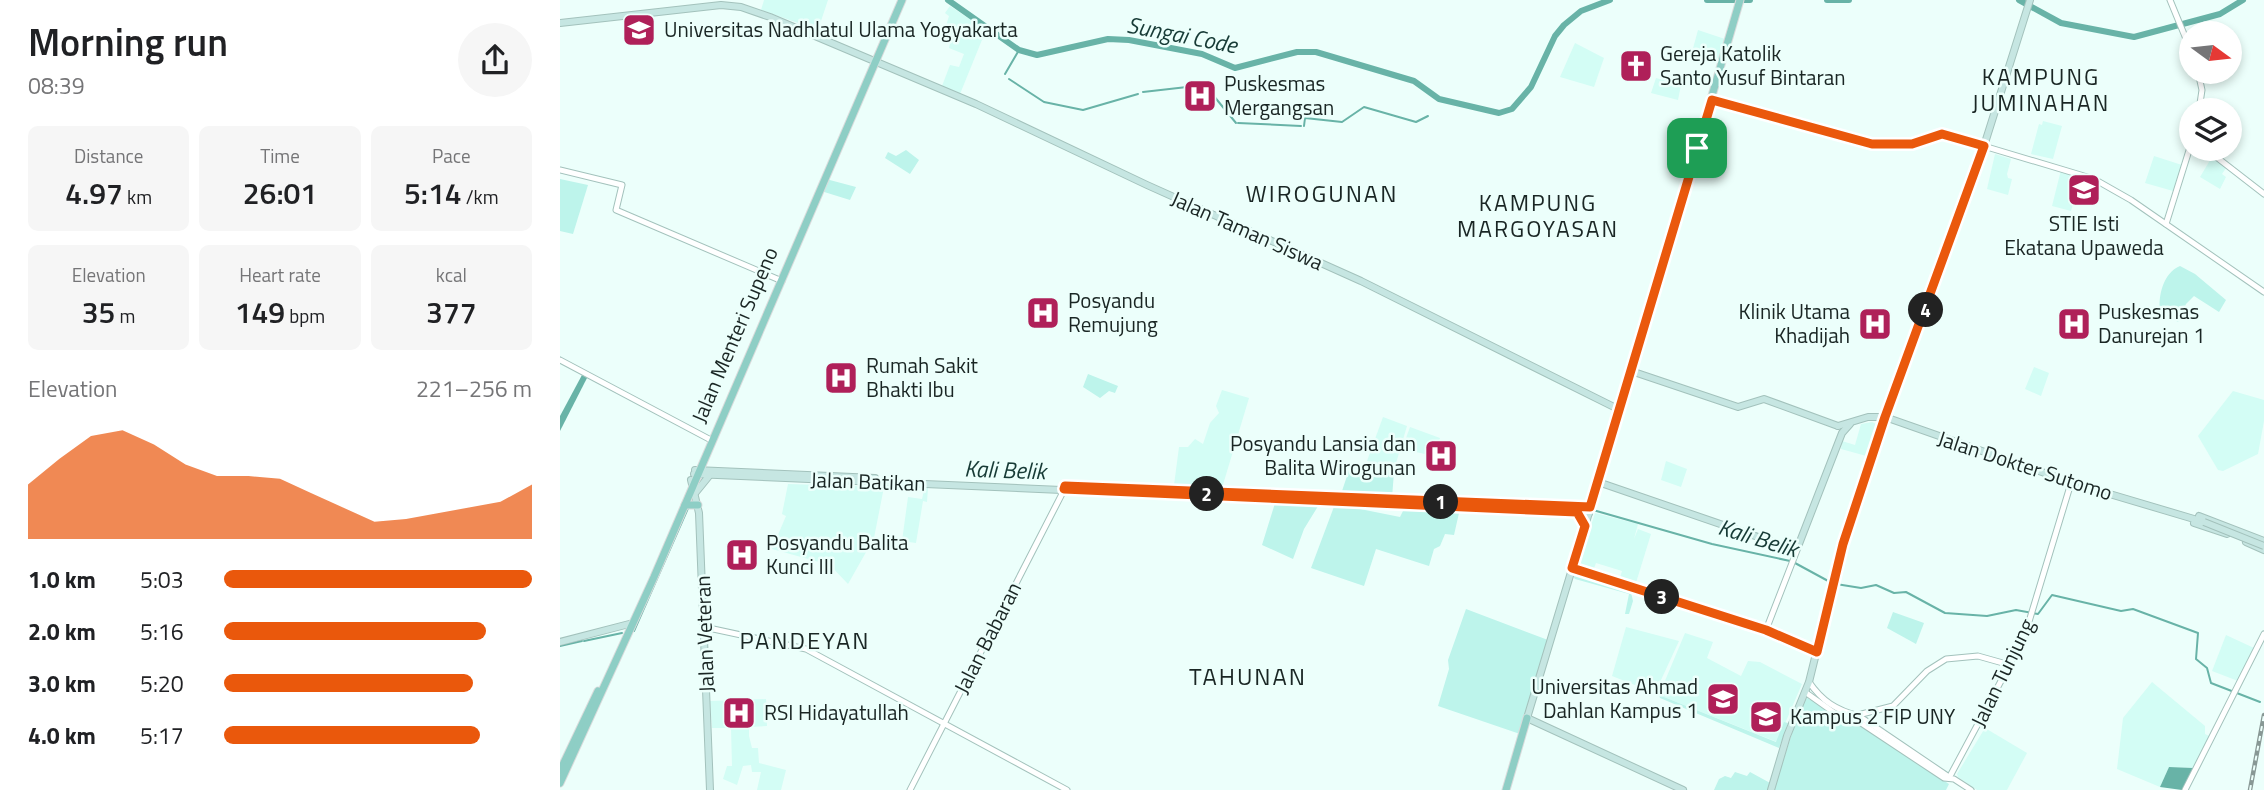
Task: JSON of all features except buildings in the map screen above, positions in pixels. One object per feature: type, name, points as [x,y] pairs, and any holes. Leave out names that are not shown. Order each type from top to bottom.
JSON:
[{"type":"main road","name":"Jalan Menteri Supeno","points":[[631,623],[704,462],[899,0]]},
{"type":"main road","points":[[1771,790],[1787,736],[1809,682],[1833,583],[1885,417],[1984,146],[2030,0]]},
{"type":"main road","points":[[1506,790],[1719,74],[1724,69],[1741,4]]},
{"type":"main road","name":"Jalan Taman Siswa","points":[[560,23],[731,5],[770,17],[1038,132],[1147,186],[1360,281],[1620,410]]},
{"type":"main road","name":"Jalan Menteri Supeno","points":[[652,576],[685,505],[709,439],[780,280]]},
{"type":"main road","points":[[1631,371],[1738,407],[1764,399],[1838,426],[1868,417],[1885,417]]},
{"type":"main road","name":"Jalan Dokter Sutomo","points":[[1885,417],[2071,483],[2204,522],[2264,547]]},
{"type":"main road","points":[[1598,482],[1790,548],[1799,544],[1842,433],[1851,422]]},
{"type":"main road","points":[[1838,426],[1842,433]]},
{"type":"main road","points":[[696,478],[710,474],[705,469],[704,462]]},
{"type":"main road","name":"Jalan Batikan","points":[[696,478],[710,474],[747,475],[1300,496],[1577,512],[1590,510]]},
{"type":"main road","name":"Jalan Veteran","points":[[696,478],[710,790]]},
{"type":"main road","name":"Jalan Batikan","points":[[1388,502],[1590,510]]},
{"type":"main road","points":[[685,505],[698,505]]},
{"type":"main road","name":"Jalan Dokter Sutomo","points":[[2167,510],[2192,514],[2255,537],[2264,547]]},
{"type":"main road","name":"Jalan Dokter Sutomo","points":[[2167,510],[2183,520],[2264,547]]},
{"type":"main road","points":[[1577,512],[1585,526]]},
{"type":"main road","points":[[1790,548],[1792,560]]},
{"type":"main road","points":[[560,642],[631,623]]},
{"type":"main road","points":[[560,771],[631,623]]},
{"type":"main road","points":[[560,783],[631,623]]},
{"type":"main road","points":[[1527,718],[1683,790]]},
{"type":"street","points":[[2170,0],[2179,21]]},
{"type":"street","points":[[1712,100],[1872,144],[1912,144],[1942,134],[2094,178],[2264,292]]},
{"type":"street","points":[[2166,224],[2186,161]]},
{"type":"street","points":[[2221,161],[2264,194]]},
{"type":"street","points":[[560,170],[622,185],[615,210],[780,280]]},
{"type":"street","points":[[560,360],[709,439]]},
{"type":"street","name":"Jalan Tunjung","points":[[1949,778],[2010,665],[2029,622],[2054,530],[2071,483]]},
{"type":"street","name":"Jalan Babaran","points":[[910,790],[1064,488]]},
{"type":"street","points":[[2252,544],[2255,537]]},
{"type":"street","points":[[1766,630],[1799,544]]},
{"type":"street","points":[[1572,568],[1766,630],[1817,652]]},
{"type":"street","points":[[704,627],[806,649],[844,667],[944,726],[1067,790]]},
{"type":"street","points":[[2185,790],[2264,634]]},
{"type":"street","points":[[1848,718],[1893,706],[1927,671],[1943,661],[1978,656],[2010,665]]},
{"type":"street","points":[[1809,682],[1828,703],[1859,716],[1884,736]]},
{"type":"street","points":[[1805,692],[1901,746],[1971,790]]},
{"type":"shaded area","points":[[764,0],[828,0],[818,30],[761,10]]},
{"type":"shaded area","points":[[950,6],[986,30],[960,94],[942,86],[950,65],[959,67],[964,54],[949,48],[951,38],[932,34],[933,28],[945,29],[949,16],[945,13]]},
{"type":"shaded area","points":[[1698,30],[1725,39],[1720,59],[1692,52]]},
{"type":"shaded area","points":[[1575,43],[1604,58],[1594,87],[1560,77]]},
{"type":"shaded area","points":[[1656,78],[1681,85],[1678,100],[1651,93]]},
{"type":"shaded area","points":[[2043,121],[2062,126],[2053,159],[2031,154],[2039,124],[2042,125]]},
{"type":"shaded area","points":[[906,150],[919,160],[910,174],[885,158],[888,152],[896,156]]},
{"type":"shaded area","points":[[1995,154],[2011,159],[2007,174],[2008,178],[2012,179],[2008,195],[1987,189]]},
{"type":"shaded area","points":[[2154,156],[2182,165],[2173,191],[2145,183]]},
{"type":"shaded area","points":[[2210,161],[2217,161],[2226,168],[2222,174],[2226,177],[2220,189],[2200,177]]},
{"type":"shaded area","points":[[2061,170],[2081,176],[2071,211],[2052,206]]},
{"type":"shaded area","points":[[560,179],[588,185],[573,234],[560,231]]},
{"type":"shaded area","points":[[826,179],[856,187],[850,200],[821,191]]},
{"type":"shaded area","points":[[2180,266],[2195,274],[2226,300],[2219,312],[2194,296],[2186,304],[2178,322],[2160,312],[2160,299],[2166,279]]},
{"type":"shaded area","points":[[2034,367],[2049,373],[2041,396],[2025,389]]},
{"type":"shaded area","points":[[1088,374],[1118,386],[1115,393],[1109,391],[1100,398],[1083,387]]},
{"type":"shaded area","points":[[582,375],[587,378],[560,431],[560,416]]},
{"type":"shaded area","points":[[1222,390],[1249,398],[1222,488],[1174,485],[1179,447],[1188,447],[1195,439],[1203,444],[1210,423],[1219,413],[1216,406]]},
{"type":"shaded area","points":[[2233,391],[2264,400],[2264,421],[2258,454],[2223,471],[2218,470],[2198,436]]},
{"type":"shaded area","points":[[1383,417],[1407,426],[1394,470],[1367,461]]},
{"type":"shaded area","points":[[1872,422],[1880,426],[1870,457],[1841,449],[1842,441],[1855,445],[1861,424]]},
{"type":"shaded area","points":[[1410,427],[1440,438],[1434,456],[1402,449]]},
{"type":"shaded area","points":[[1666,461],[1687,469],[1681,487],[1661,480]]},
{"type":"shaded area","points":[[1367,462],[1394,472],[1392,498],[1341,494],[1349,470],[1362,473]]},
{"type":"shaded area","points":[[788,484],[884,487],[874,538],[848,584],[830,565],[772,549],[786,516],[782,514]]},
{"type":"shaded area","points":[[925,486],[928,488],[927,502],[923,501],[916,543],[902,541],[908,497],[922,499]]},
{"type":"shaded area","points":[[1276,500],[1320,503],[1304,529],[1293,559],[1262,545]]},
{"type":"shaded area","points":[[1335,504],[1400,517],[1404,509],[1459,513],[1454,535],[1445,534],[1440,546],[1434,549],[1429,566],[1376,549],[1364,586],[1311,568]]},
{"type":"shaded area","points":[[1595,513],[1638,524],[1634,539],[1638,529],[1651,534],[1635,586],[1619,581],[1622,571],[1596,563],[1593,571],[1578,567]]},
{"type":"shaded area","points":[[1575,570],[1630,588],[1633,601],[1629,614],[1625,614],[1629,594],[1575,579],[1572,575]]},
{"type":"shaded area","points":[[1466,609],[1548,640],[1520,734],[1438,706],[1449,669],[1448,660]]},
{"type":"shaded area","points":[[1893,612],[1924,623],[1916,644],[1887,628]]},
{"type":"shaded area","points":[[1626,627],[1679,641],[1655,693],[1612,676]]},
{"type":"shaded area","points":[[1685,633],[1713,642],[1707,658],[1741,676],[1748,661],[1760,662],[1802,684],[1777,742],[1659,695]]},
{"type":"shaded area","points":[[2226,635],[2254,648],[2238,681],[2212,671]]},
{"type":"shaded area","points":[[2152,682],[2205,726],[2205,734],[2209,736],[2193,768],[2169,767],[2160,787],[2117,769],[2123,718]]},
{"type":"shaded area","points":[[1659,695],[1776,742],[1784,722],[1788,723],[1779,748],[1660,698]]},
{"type":"shaded area","points":[[1807,698],[1857,724],[1949,784],[1946,790],[1774,790],[1802,702]]},
{"type":"shaded area","points":[[766,699],[767,726],[749,727],[749,736],[752,748],[758,748],[759,763],[786,770],[781,790],[757,790],[761,772],[752,772],[751,765],[743,766],[737,785],[723,779],[727,766],[732,766],[731,728],[712,728],[710,701]]},
{"type":"shaded area","points":[[1985,728],[2027,753],[2007,790],[1977,790],[1958,777],[1957,774]]},
{"type":"shaded area","points":[[2169,767],[2193,768],[2182,790],[2160,787]]},
{"type":"shaded area","points":[[1735,772],[1747,776],[1750,772],[1772,784],[1770,790],[1714,790],[1719,779],[1725,776],[1731,778]]},
{"type":"waterway","name":"Sungai Code","points":[[948,0],[1019,50],[1037,55],[1108,39],[1129,40],[1202,54],[1235,68],[1297,52],[1316,52],[1414,81],[1439,99],[1499,113],[1512,109],[1531,87],[1555,36],[1564,25],[1581,11],[1610,0]]},
{"type":"waterway","name":"Sungai Code","points":[[1707,0],[1750,0]]},
{"type":"waterway","name":"Sungai Code","points":[[1827,0],[1849,0]]},
{"type":"waterway","name":"Sungai Code","points":[[2019,0],[2061,23],[2134,37],[2220,14],[2243,0]]},
{"type":"waterway","points":[[1005,74],[1019,50]]},
{"type":"waterway","points":[[1009,79],[1044,102],[1083,110],[1138,94]]},
{"type":"waterway","points":[[1143,92],[1187,87]]},
{"type":"waterway","points":[[1197,88],[1213,95],[1236,123]]},
{"type":"waterway","points":[[1304,126],[1305,118],[1342,122],[1364,107],[1416,122],[1428,116]]},
{"type":"waterway","points":[[1238,123],[1301,126]]},
{"type":"waterway","name":"Kali Belik","points":[[1112,489],[1189,492]]},
{"type":"waterway","name":"Kali Belik","points":[[1191,492],[1243,494]]},
{"type":"waterway","points":[[634,631],[689,506]]},
{"type":"waterway","name":"Kali Belik","points":[[1593,510],[1712,544],[1790,561]]},
{"type":"waterway","name":"Kali Belik","points":[[1795,563],[1830,582]]},
{"type":"waterway","name":"Kali Belik","points":[[1836,584],[1861,588],[1876,585],[1894,593],[1906,592],[1945,613],[1987,616],[2016,610],[2038,614],[2052,595],[2121,611],[2133,609],[2198,633],[2196,659],[2207,668],[2211,683],[2260,702]]},
{"type":"waterway","points":[[584,641],[622,633]]},
{"type":"waterway","points":[[560,646],[582,641]]},
{"type":"railway","points":[[2250,790],[2264,715]]},
{"type":"place","name":"Universitas Nadhlatul Ulama Yogyakarta","points":[[639,30]]},
{"type":"place","name":"Gereja Katolik Santo Yusuf Bintaran","points":[[1636,66]]},
{"type":"place","name":"Puskesmas Mergangsan","points":[[1200,96]]},
{"type":"place","name":"STIE Isti Ekatana Upaweda","points":[[2084,190]]},
{"type":"place","name":"Posyandu Remujung","points":[[1043,313]]},
{"type":"place","name":"Klinik Utama Khadijah","points":[[1875,324]]},
{"type":"place","name":"Puskesmas Danurejan 1","points":[[2074,324]]},
{"type":"place","name":"Rumah Sakit Bhakti Ibu","points":[[841,378]]},
{"type":"place","name":"Posyandu Lansia dan Balita Wirogunan","points":[[1441,456]]},
{"type":"place","name":"Posyandu Balita Kunci III","points":[[742,555]]},
{"type":"place","name":"Universitas Ahmad Dahlan Kampus 1","points":[[1723,699]]},
{"type":"place","name":"RSI Hidayatullah","points":[[739,713]]},
{"type":"place","name":"Kampus 2 FIP UNY","points":[[1766,717]]},
{"type":"district","name":"KAMPUNG JUMINAHAN","points":[[2041,90]]},
{"type":"district","name":"WIROGUNAN","points":[[1322,194]]},
{"type":"district","name":"KAMPUNG MARGOYASAN","points":[[1538,216]]},
{"type":"district","name":"PANDEYAN","points":[[805,641]]},
{"type":"district","name":"TAHUNAN","points":[[1248,677]]},
{"type":"route","points":[[1712,100],[1872,144],[1912,144],[1942,134],[1984,146],[1913,347],[1885,417],[1843,544],[1817,652],[1766,630],[1572,568],[1585,526],[1577,512],[1064,489],[1065,486],[1322,494],[1395,500],[1590,507],[1697,148],[1712,100]]}]
